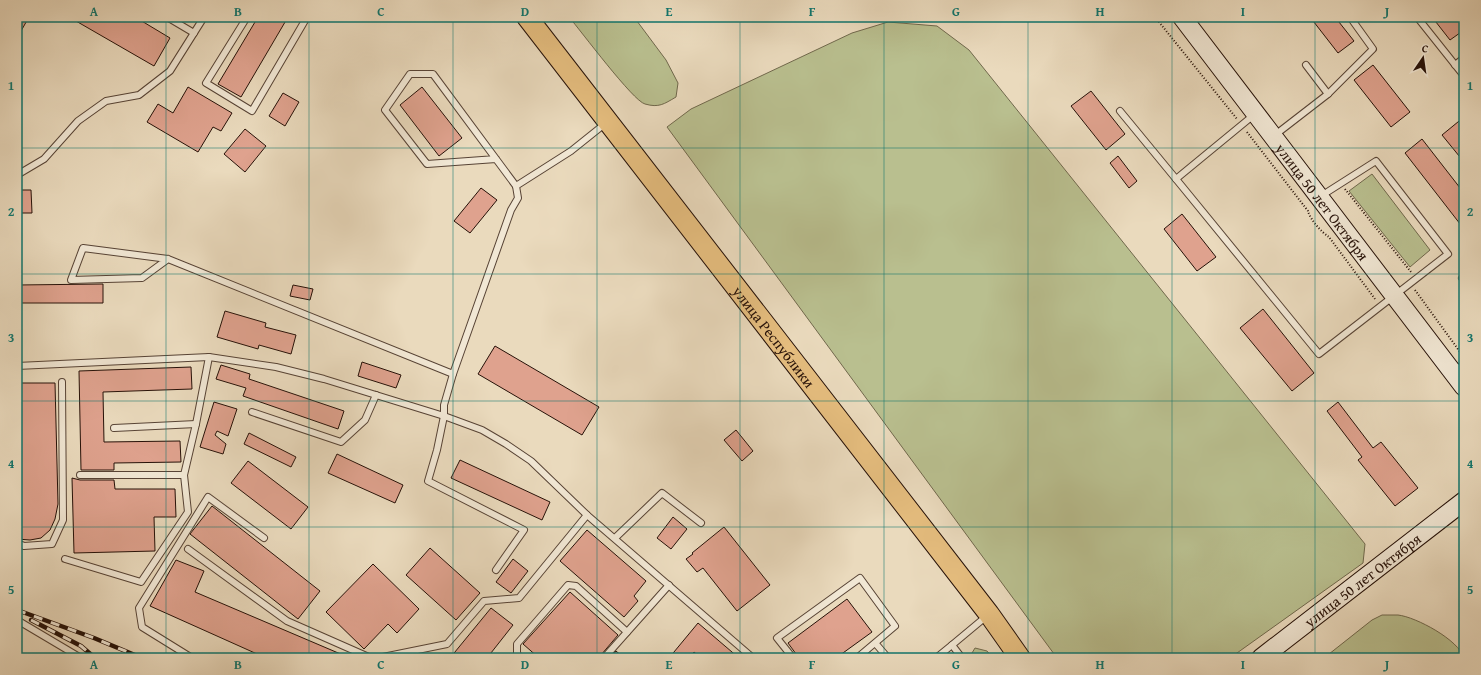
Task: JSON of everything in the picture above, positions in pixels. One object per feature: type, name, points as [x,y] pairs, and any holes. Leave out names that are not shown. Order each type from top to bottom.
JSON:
[{"type":"main road","name":"улица Республики","points":[[527,17],[989,614],[1020,658]]},
{"type":"main road","name":"улица 50 лет Октября","points":[[1182,17],[1395,295],[1459,368],[1464,387]]},
{"type":"main road","name":"улица 50 лет Октября","points":[[1261,658],[1464,501]]},
{"type":"lane","points":[[167,17],[194,33]]},
{"type":"lane","points":[[17,175],[44,159],[78,121],[106,101],[139,95],[170,71],[204,17]]},
{"type":"lane","points":[[247,17],[206,83],[252,111],[307,17]]},
{"type":"lane","points":[[1274,136],[1328,94],[1373,49],[1350,17]]},
{"type":"lane","points":[[1417,17],[1464,76]]},
{"type":"lane","points":[[1455,65],[1464,58]]},
{"type":"lane","points":[[1306,65],[1328,94]]},
{"type":"lane","points":[[496,159],[427,164],[385,110],[410,74],[433,74],[496,159],[516,186],[518,198],[511,210],[453,374],[444,405],[444,416],[437,450],[428,481],[524,530],[496,570]]},
{"type":"lane","points":[[1120,111],[1319,354],[1448,254],[1376,161],[1320,196]]},
{"type":"lane","points":[[1176,179],[1256,113]]},
{"type":"lane","points":[[516,186],[571,151],[608,122]]},
{"type":"lane","points":[[168,259],[142,278],[71,280],[83,248],[168,259],[453,374]]},
{"type":"lane","points":[[65,559],[141,582],[188,512],[184,475],[209,357]]},
{"type":"lane","points":[[17,366],[209,357],[276,367],[324,379],[444,416],[482,430],[506,444],[531,462],[587,515],[753,658]]},
{"type":"lane","points":[[17,543],[24,546],[52,544],[63,520],[62,382]]},
{"type":"lane","points":[[252,412],[341,442],[365,420],[376,395]]},
{"type":"lane","points":[[114,428],[196,424]]},
{"type":"lane","points":[[80,475],[184,475]]},
{"type":"lane","points":[[615,538],[662,494],[701,523]]},
{"type":"lane","points":[[192,658],[142,627],[139,608],[208,497],[264,538]]},
{"type":"lane","points":[[378,658],[447,644],[484,601],[519,598],[587,515]]},
{"type":"lane","points":[[188,549],[286,621],[371,658]]},
{"type":"lane","points":[[793,658],[777,638],[860,578],[895,626],[876,644],[857,658]]},
{"type":"lane","points":[[520,658],[517,653],[517,644],[568,585],[576,586],[627,632]]},
{"type":"lane","points":[[604,658],[669,585]]},
{"type":"lane","points":[[936,658],[989,614]]},
{"type":"lane","points":[[17,620],[82,658]]},
{"type":"lane","points":[[876,644],[888,658]]},
{"type":"lane","points":[[952,645],[962,658]]},
{"type":"path","points":[[1155,17],[1242,125],[1308,211],[1309,215],[1328,237],[1380,306]]},
{"type":"path","points":[[1340,183],[1416,278],[1415,290],[1464,356]]},
{"type":"green space","points":[[569,17],[634,17],[666,60],[678,83],[676,97],[665,103],[654,106],[645,104],[639,100],[619,79]]},
{"type":"green space","points":[[888,22],[937,26],[969,50],[1365,544],[1363,563],[1230,658],[1057,658],[667,127],[691,109],[852,33]]},
{"type":"green space","points":[[1372,174],[1430,250],[1410,267],[1349,191]]},
{"type":"green space","points":[[1382,615],[1398,615],[1406,617],[1436,630],[1454,644],[1464,658],[1324,658],[1372,620]]},
{"type":"green space","points":[[975,648],[987,651],[993,658],[969,658]]},
{"type":"building","points":[[17,17],[29,17],[17,38]]},
{"type":"building","points":[[69,17],[135,17],[170,38],[154,66]]},
{"type":"building","points":[[258,17],[288,17],[241,97],[218,84]]},
{"type":"building","points":[[1310,17],[1335,17],[1354,41],[1338,53]]},
{"type":"building","points":[[1432,17],[1464,17],[1464,30],[1450,40]]},
{"type":"building","points":[[1373,65],[1410,112],[1391,127],[1354,80]]},
{"type":"building","points":[[188,87],[232,113],[221,131],[213,127],[198,152],[147,122],[158,104],[173,113]]},
{"type":"building","points":[[422,87],[462,138],[439,156],[400,105]]},
{"type":"building","points":[[1091,91],[1125,134],[1106,150],[1071,106]]},
{"type":"building","points":[[283,93],[299,102],[285,126],[269,116]]},
{"type":"building","points":[[1464,117],[1464,162],[1442,135]]},
{"type":"building","points":[[245,129],[266,146],[245,172],[224,154]]},
{"type":"building","points":[[1422,139],[1464,193],[1464,229],[1405,153]]},
{"type":"building","points":[[1118,156],[1137,181],[1129,188],[1110,163]]},
{"type":"building","points":[[481,188],[497,200],[470,233],[454,221]]},
{"type":"building","points":[[17,190],[31,190],[32,213],[17,213]]},
{"type":"building","points":[[1182,214],[1216,257],[1197,271],[1164,229]]},
{"type":"building","points":[[103,284],[103,303],[17,303],[17,285]]},
{"type":"building","points":[[293,285],[313,289],[310,300],[290,296]]},
{"type":"building","points":[[1263,309],[1314,373],[1292,391],[1240,328]]},
{"type":"building","points":[[225,311],[266,323],[265,327],[296,335],[291,354],[259,345],[258,349],[217,337]]},
{"type":"building","points":[[495,346],[599,407],[582,435],[478,374]]},
{"type":"building","points":[[362,362],[401,375],[396,388],[358,376]]},
{"type":"building","points":[[221,365],[250,374],[249,379],[344,411],[338,429],[243,396],[246,388],[216,379]]},
{"type":"building","points":[[191,367],[192,389],[103,392],[104,442],[180,441],[181,462],[114,463],[114,470],[81,470],[79,371]]},
{"type":"building","points":[[17,383],[55,383],[58,504],[55,519],[50,530],[41,538],[30,540],[17,539]]},
{"type":"building","points":[[214,402],[237,409],[228,436],[217,431],[215,435],[226,444],[223,454],[200,447]]},
{"type":"building","points":[[1338,402],[1373,448],[1381,442],[1418,488],[1395,506],[1358,460],[1362,457],[1327,411]]},
{"type":"building","points":[[736,430],[753,451],[742,461],[724,440]]},
{"type":"building","points":[[249,433],[296,457],[291,467],[244,444]]},
{"type":"building","points":[[337,454],[403,485],[395,503],[328,473]]},
{"type":"building","points":[[460,460],[550,502],[542,520],[451,478]]},
{"type":"building","points":[[248,461],[308,507],[291,529],[231,483]]},
{"type":"building","points":[[72,478],[80,480],[114,480],[115,489],[175,489],[176,517],[154,517],[155,551],[74,553]]},
{"type":"building","points":[[212,506],[320,591],[298,619],[190,534]]},
{"type":"building","points":[[673,517],[687,529],[671,549],[657,538]]},
{"type":"building","points":[[724,527],[770,585],[737,611],[703,568],[697,572],[686,559]]},
{"type":"building","points":[[587,530],[646,581],[634,596],[638,601],[624,617],[560,561]]},
{"type":"building","points":[[430,548],[480,593],[456,620],[406,575]]},
{"type":"building","points":[[513,559],[528,571],[511,593],[496,582]]},
{"type":"building","points":[[176,560],[204,571],[195,592],[350,658],[266,658],[150,606]]},
{"type":"building","points":[[373,564],[419,609],[397,633],[388,624],[364,649],[326,612]]},
{"type":"building","points":[[570,592],[618,635],[600,658],[539,658],[523,644]]},
{"type":"building","points":[[847,599],[872,632],[836,658],[799,658],[788,643]]},
{"type":"building","points":[[491,608],[513,625],[487,658],[450,658]]},
{"type":"building","points":[[698,623],[739,658],[701,658],[694,652],[689,658],[669,658]]},
{"type":"building","points":[[616,651],[624,658],[610,658]]},
{"type":"railway","points":[[17,610],[94,638],[142,658]]},
{"type":"railway","points":[[31,620],[81,646],[95,658]]}]
